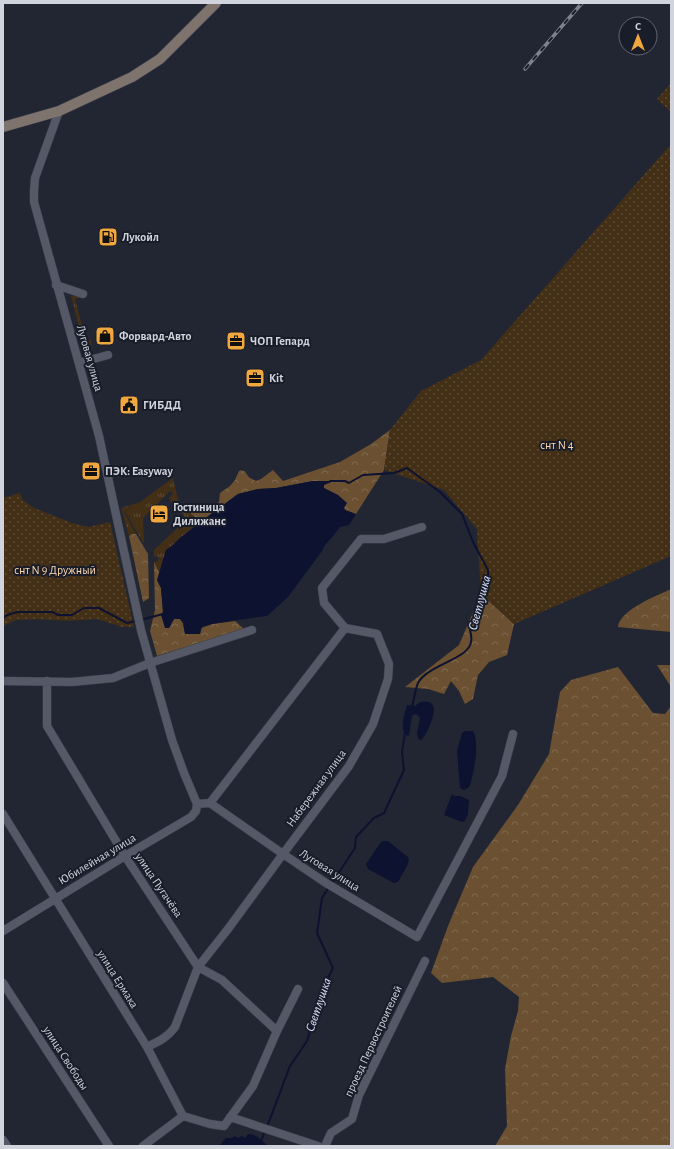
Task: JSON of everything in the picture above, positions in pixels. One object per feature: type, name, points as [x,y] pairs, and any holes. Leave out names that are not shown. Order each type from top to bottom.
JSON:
[{"type":"main road","points":[[3,127],[59,111],[132,77],[160,59],[216,3]]},
{"type":"street","name":"Луговая улица","points":[[59,111],[35,178],[34,202],[99,436],[137,614],[150,663]]},
{"type":"street","points":[[56,285],[82,294]]},
{"type":"street","points":[[79,363],[108,355]]},
{"type":"street","points":[[150,663],[172,740],[184,773],[198,804],[210,803],[345,628],[324,602],[322,588],[361,539],[384,539],[422,527]]},
{"type":"street","name":"Набережная улица","points":[[147,1047],[160,1041],[171,1033],[175,1027],[198,967],[349,766],[373,724],[388,679],[390,664],[377,634],[345,628]]},
{"type":"street","points":[[3,681],[72,682],[113,678],[150,663],[252,630]]},
{"type":"street","name":"улица Пугачёва","points":[[47,681],[47,726],[125,856],[198,967],[222,980],[277,1031]]},
{"type":"street","name":"Луговая улица","points":[[210,803],[326,883],[418,937],[502,776],[513,734]]},
{"type":"street","name":"Юбилейная улица","points":[[3,931],[55,898],[191,817],[196,811],[198,804]]},
{"type":"street","name":"улица Ермака","points":[[3,814],[147,1047],[183,1116]]},
{"type":"street","name":"проезд Первостроителей","points":[[325,1146],[331,1132],[352,1119],[359,1095],[425,961]]},
{"type":"street","name":"улица Свободы","points":[[3,983],[109,1146]]},
{"type":"street","points":[[143,1146],[183,1116],[210,1124],[224,1126],[253,1086],[277,1031],[298,989]]},
{"type":"street","points":[[230,1117],[318,1146]]},
{"type":"street","points":[[3,1140],[7,1146]]},
{"type":"green space","points":[[671,83],[671,112],[657,99]]},
{"type":"green space","name":"снт N 4","points":[[671,144],[671,556],[514,624],[481,594],[477,529],[444,490],[384,470],[390,430],[421,391],[481,360]]},
{"type":"green space","points":[[78,294],[79,298],[75,299],[86,341],[91,340],[92,345],[84,346],[71,296]]},
{"type":"green space","points":[[390,430],[384,470],[356,514],[345,510],[338,495],[324,488],[324,485],[331,481],[313,481],[276,488],[258,489],[238,494],[201,521],[191,514],[190,509],[192,507],[210,506],[219,502],[220,493],[230,486],[235,480],[239,471],[245,472],[250,478],[256,481],[273,470],[283,481],[340,462],[371,444]]},
{"type":"green space","points":[[173,478],[178,500],[192,515],[201,521],[166,550],[160,574],[154,562],[158,561],[159,557],[154,556],[154,550],[187,519],[169,498],[173,493],[170,491],[143,518],[144,544],[125,512],[136,504],[124,512],[136,534],[129,536],[121,508],[140,502]]},
{"type":"green space","name":"снт N 9 Дружный","points":[[20,493],[23,500],[34,508],[72,523],[88,527],[110,522],[134,627],[122,627],[97,619],[67,621],[38,619],[16,620],[3,626],[3,498]]},
{"type":"green space","points":[[136,534],[148,554],[149,598],[143,602],[129,536]]},
{"type":"green space","points":[[154,562],[160,574],[157,580],[161,588],[163,612],[161,615],[169,628],[174,619],[180,619],[183,623],[185,634],[212,624],[235,621],[244,629],[157,656],[150,631],[155,610]]},
{"type":"green space","points":[[671,589],[671,632],[618,627],[620,621],[632,609]]},
{"type":"green space","points":[[481,594],[514,624],[507,655],[489,662],[478,675],[473,699],[465,704],[459,691],[451,681],[444,694],[428,689],[405,687],[459,645]]},
{"type":"green space","points":[[657,665],[671,665],[671,687]]},
{"type":"green space","points":[[618,667],[653,713],[665,714],[671,706],[671,1146],[495,1146],[507,1126],[505,1069],[511,1036],[518,1011],[519,997],[493,977],[442,983],[431,973],[448,926],[473,867],[518,805],[549,754],[560,692],[571,680]]},
{"type":"water","points":[[313,481],[334,481],[324,485],[324,488],[338,495],[347,503],[344,508],[345,510],[356,514],[349,525],[340,527],[325,545],[288,597],[267,616],[212,624],[202,627],[200,634],[185,634],[183,623],[180,619],[174,619],[169,628],[165,628],[161,615],[163,612],[161,588],[157,580],[166,550],[238,494],[258,489],[276,488]]},
{"type":"water","points":[[420,702],[431,703],[434,712],[429,728],[421,740],[418,739],[417,733],[420,718],[417,715],[414,714],[412,716],[408,736],[403,730],[407,705],[415,706]]},
{"type":"water","points":[[465,731],[473,731],[476,749],[471,782],[469,787],[464,790],[460,788],[457,751],[462,733]]},
{"type":"water","points":[[452,794],[454,796],[460,796],[469,800],[468,814],[465,821],[462,822],[444,815]]},
{"type":"water","points":[[383,841],[388,841],[409,858],[408,864],[398,882],[394,883],[368,869],[366,864]]},
{"type":"water","points":[[248,1134],[256,1136],[267,1145],[219,1146],[226,1138],[235,1136],[238,1138],[242,1136],[245,1138]]},
{"type":"waterway","name":"Светлушка","points":[[330,481],[345,481],[349,483],[363,475],[394,473],[407,468],[440,492],[462,514],[473,542],[488,570],[488,580],[480,601],[475,628],[470,630],[471,642],[469,648],[456,658],[430,671],[423,677],[418,683],[412,707]]},
{"type":"waterway","name":"Светлушка","points":[[3,618],[7,615],[18,612],[52,612],[58,615],[72,615],[84,608],[99,608],[127,623],[136,621]]},
{"type":"waterway","name":"Светлушка","points":[[140,620],[163,614]]},
{"type":"waterway","name":"Светлушка","points":[[332,883],[355,848],[356,837],[374,818],[384,813],[404,770],[402,752],[405,733]]},
{"type":"waterway","name":"Светлушка","points":[[267,1127],[290,1066],[307,1041],[322,990],[333,968],[317,933],[322,898],[329,887]]},
{"type":"waterway","name":"Светлушка","points":[[261,1141],[265,1131]]},
{"type":"railway","points":[[525,69],[582,3]]},
{"type":"place","name":"Лукойл","points":[[108,237]]},
{"type":"place","name":"Форвард-Авто","points":[[105,336]]},
{"type":"place","name":"ЧОП Гепард","points":[[236,341]]},
{"type":"place","name":"Kit","points":[[255,378]]},
{"type":"place","name":"ГИБДД","points":[[129,405]]},
{"type":"place","name":"ПЭК: Easyway","points":[[91,471]]},
{"type":"place","name":"Гостиница Дилижанс","points":[[159,514]]}]
